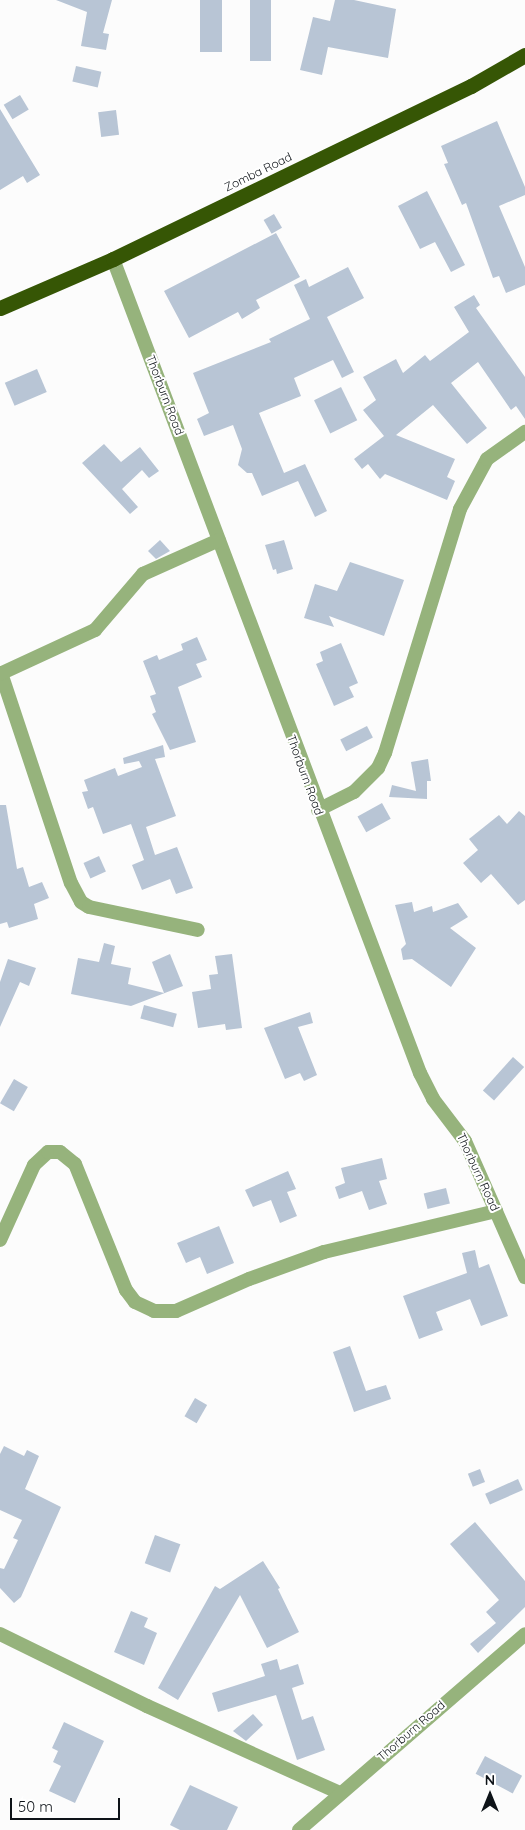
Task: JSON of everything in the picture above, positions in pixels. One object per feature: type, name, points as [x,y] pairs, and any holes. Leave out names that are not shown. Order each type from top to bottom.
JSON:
[{"type":"highway","name":"Zomba Road","points":[[0,308],[113,259],[471,86],[525,55]]},
{"type":"street","name":"Thorburn Road","points":[[113,259],[318,810],[420,1073],[433,1098],[465,1141],[525,1277]]},
{"type":"street","points":[[318,810],[354,792],[378,768],[460,509],[487,459],[525,432]]},
{"type":"street","points":[[198,930],[89,907],[81,902],[71,884],[0,673],[95,630],[143,574],[218,540]]},
{"type":"street","points":[[0,1240],[34,1165],[48,1152],[60,1152],[70,1157],[75,1164],[126,1290],[135,1302],[154,1311],[176,1311],[249,1279],[324,1252],[496,1211]]},
{"type":"street","points":[[0,1634],[147,1706],[340,1793]]},
{"type":"street","name":"Thorburn Road","points":[[299,1830],[525,1634]]},
{"type":"building","points":[[56,0],[112,0],[103,33],[109,34],[106,50],[81,46],[87,12]]},
{"type":"building","points":[[200,0],[222,0],[222,52],[200,52]]},
{"type":"building","points":[[250,0],[271,0],[271,61],[250,61]]},
{"type":"building","points":[[335,0],[354,0],[396,9],[388,58],[328,47],[322,75],[300,70],[313,17],[330,21]]},
{"type":"building","points":[[76,66],[101,72],[98,87],[72,82]]},
{"type":"building","points":[[20,95],[29,110],[12,119],[4,105]]},
{"type":"building","points":[[0,109],[40,175],[27,183],[23,176],[0,190]]},
{"type":"building","points":[[116,110],[119,135],[101,137],[98,112]]},
{"type":"building","points":[[497,121],[525,187],[525,195],[499,206],[525,267],[525,285],[506,293],[499,276],[493,278],[466,203],[462,205],[444,164],[448,163],[441,146]]},
{"type":"building","points":[[427,191],[465,265],[451,272],[435,242],[420,249],[398,206]]},
{"type":"building","points":[[274,214],[282,228],[272,234],[264,220]]},
{"type":"building","points":[[276,233],[300,277],[256,300],[260,308],[242,319],[238,312],[189,338],[164,291]]},
{"type":"building","points":[[348,267],[364,298],[327,317],[354,372],[342,378],[333,360],[294,378],[301,396],[259,413],[284,473],[305,464],[327,511],[315,517],[298,481],[262,496],[252,473],[247,473],[238,465],[242,449],[233,425],[204,436],[197,419],[209,413],[193,373],[271,342],[269,339],[310,319],[294,285],[306,279],[309,287]]},
{"type":"building","points":[[474,295],[480,305],[476,308],[525,377],[525,419],[516,406],[511,410],[478,362],[451,383],[487,428],[467,444],[433,405],[396,435],[455,459],[447,477],[455,481],[447,500],[385,474],[380,479],[368,464],[362,469],[354,459],[384,436],[363,410],[376,400],[363,377],[396,359],[403,373],[425,355],[430,361],[469,332],[454,307]]},
{"type":"building","points":[[37,369],[47,392],[15,406],[5,383]]},
{"type":"building","points":[[341,387],[357,420],[330,433],[314,400]]},
{"type":"building","points":[[104,444],[121,462],[140,447],[159,471],[149,478],[142,470],[122,489],[138,507],[130,514],[82,463]]},
{"type":"building","points":[[160,540],[170,551],[156,559],[148,551]]},
{"type":"building","points":[[284,540],[293,569],[277,574],[276,569],[273,570],[265,545]]},
{"type":"building","points":[[350,562],[404,580],[384,636],[329,616],[334,627],[304,618],[315,584],[337,591]]},
{"type":"building","points":[[197,637],[207,660],[196,664],[202,677],[178,687],[196,742],[170,750],[152,714],[156,712],[150,696],[156,694],[143,661],[157,655],[159,660],[183,650],[181,644]]},
{"type":"building","points":[[341,643],[358,683],[349,687],[354,697],[334,706],[316,664],[323,661],[320,652]]},
{"type":"building","points":[[367,726],[373,738],[346,751],[340,740]]},
{"type":"building","points":[[163,745],[165,757],[155,759],[176,816],[146,827],[155,855],[177,847],[193,888],[176,894],[170,879],[142,890],[132,865],[144,860],[131,824],[103,834],[93,807],[88,809],[82,792],[88,791],[84,780],[115,768],[118,776],[142,767],[139,761],[124,764],[123,758]]},
{"type":"building","points":[[428,759],[431,781],[427,781],[427,799],[389,797],[392,785],[416,791],[411,762]]},
{"type":"building","points":[[382,803],[391,819],[366,832],[358,817]]},
{"type":"building","points":[[0,805],[6,805],[17,869],[23,867],[29,887],[42,882],[49,898],[34,904],[38,919],[9,928],[7,922],[0,924]]},
{"type":"building","points":[[519,811],[525,816],[525,900],[518,905],[491,874],[481,883],[463,863],[478,850],[469,839],[499,815],[507,824]]},
{"type":"building","points":[[99,856],[106,872],[90,878],[83,863]]},
{"type":"building","points":[[412,902],[414,912],[432,906],[433,912],[458,903],[468,917],[450,928],[476,948],[451,987],[412,959],[403,960],[401,949],[406,944],[395,905]]},
{"type":"building","points":[[104,943],[115,946],[111,964],[131,968],[128,984],[164,993],[152,962],[170,954],[183,986],[131,1006],[71,994],[78,958],[99,962]]},
{"type":"building","points":[[232,954],[242,1028],[226,1030],[225,1024],[198,1028],[192,992],[211,989],[209,975],[218,974],[215,956]]},
{"type":"building","points":[[8,959],[36,968],[29,986],[20,982],[0,1027],[0,982]]},
{"type":"building","points":[[144,1005],[177,1014],[173,1027],[140,1019]]},
{"type":"building","points":[[310,1012],[313,1023],[298,1027],[317,1075],[304,1081],[300,1073],[285,1079],[264,1028]]},
{"type":"building","points":[[513,1057],[524,1067],[494,1100],[483,1090]]},
{"type":"building","points":[[14,1079],[28,1087],[14,1111],[0,1103]]},
{"type":"building","points":[[382,1158],[387,1179],[379,1181],[387,1204],[369,1210],[362,1191],[339,1199],[335,1187],[345,1183],[341,1168]]},
{"type":"building","points":[[288,1171],[296,1189],[287,1192],[297,1216],[280,1223],[271,1200],[253,1207],[245,1190]]},
{"type":"building","points":[[446,1188],[450,1204],[428,1209],[424,1194]]},
{"type":"building","points":[[219,1226],[234,1263],[207,1274],[200,1257],[186,1263],[177,1243]]},
{"type":"building","points":[[475,1250],[479,1268],[489,1264],[508,1316],[481,1326],[470,1299],[436,1312],[443,1330],[419,1339],[403,1296],[467,1273],[462,1253]]},
{"type":"building","points":[[350,1346],[366,1391],[386,1385],[391,1399],[354,1412],[333,1352]]},
{"type":"building","points":[[195,1398],[207,1405],[197,1423],[184,1416]]},
{"type":"building","points":[[4,1446],[24,1456],[27,1450],[39,1456],[25,1489],[61,1507],[21,1597],[14,1603],[0,1588],[0,1568],[4,1569],[18,1540],[13,1538],[22,1520],[0,1510],[0,1454]]},
{"type":"building","points":[[480,1469],[485,1482],[473,1487],[468,1474]]},
{"type":"building","points":[[518,1479],[523,1490],[490,1505],[485,1494]]},
{"type":"building","points":[[475,1522],[525,1581],[525,1607],[478,1653],[470,1644],[496,1623],[486,1612],[499,1600],[450,1544]]},
{"type":"building","points":[[155,1535],[180,1544],[170,1572],[145,1563]]},
{"type":"building","points":[[263,1561],[280,1588],[278,1589],[299,1632],[267,1648],[240,1595],[178,1700],[158,1688],[215,1586],[220,1589]]},
{"type":"building","points":[[131,1611],[148,1618],[144,1627],[157,1633],[144,1665],[114,1652]]},
{"type":"building","points":[[277,1659],[280,1670],[298,1664],[304,1684],[292,1688],[302,1720],[313,1716],[325,1750],[297,1760],[276,1695],[218,1712],[212,1693],[265,1676],[261,1664]]},
{"type":"building","points":[[253,1714],[263,1725],[246,1741],[233,1731]]},
{"type":"building","points":[[64,1722],[104,1741],[75,1803],[49,1791],[61,1766],[53,1762],[58,1751],[52,1748]]},
{"type":"building","points":[[485,1756],[522,1776],[513,1793],[476,1774]]},
{"type":"building","points":[[190,1785],[238,1807],[227,1830],[180,1830],[170,1825]]}]
